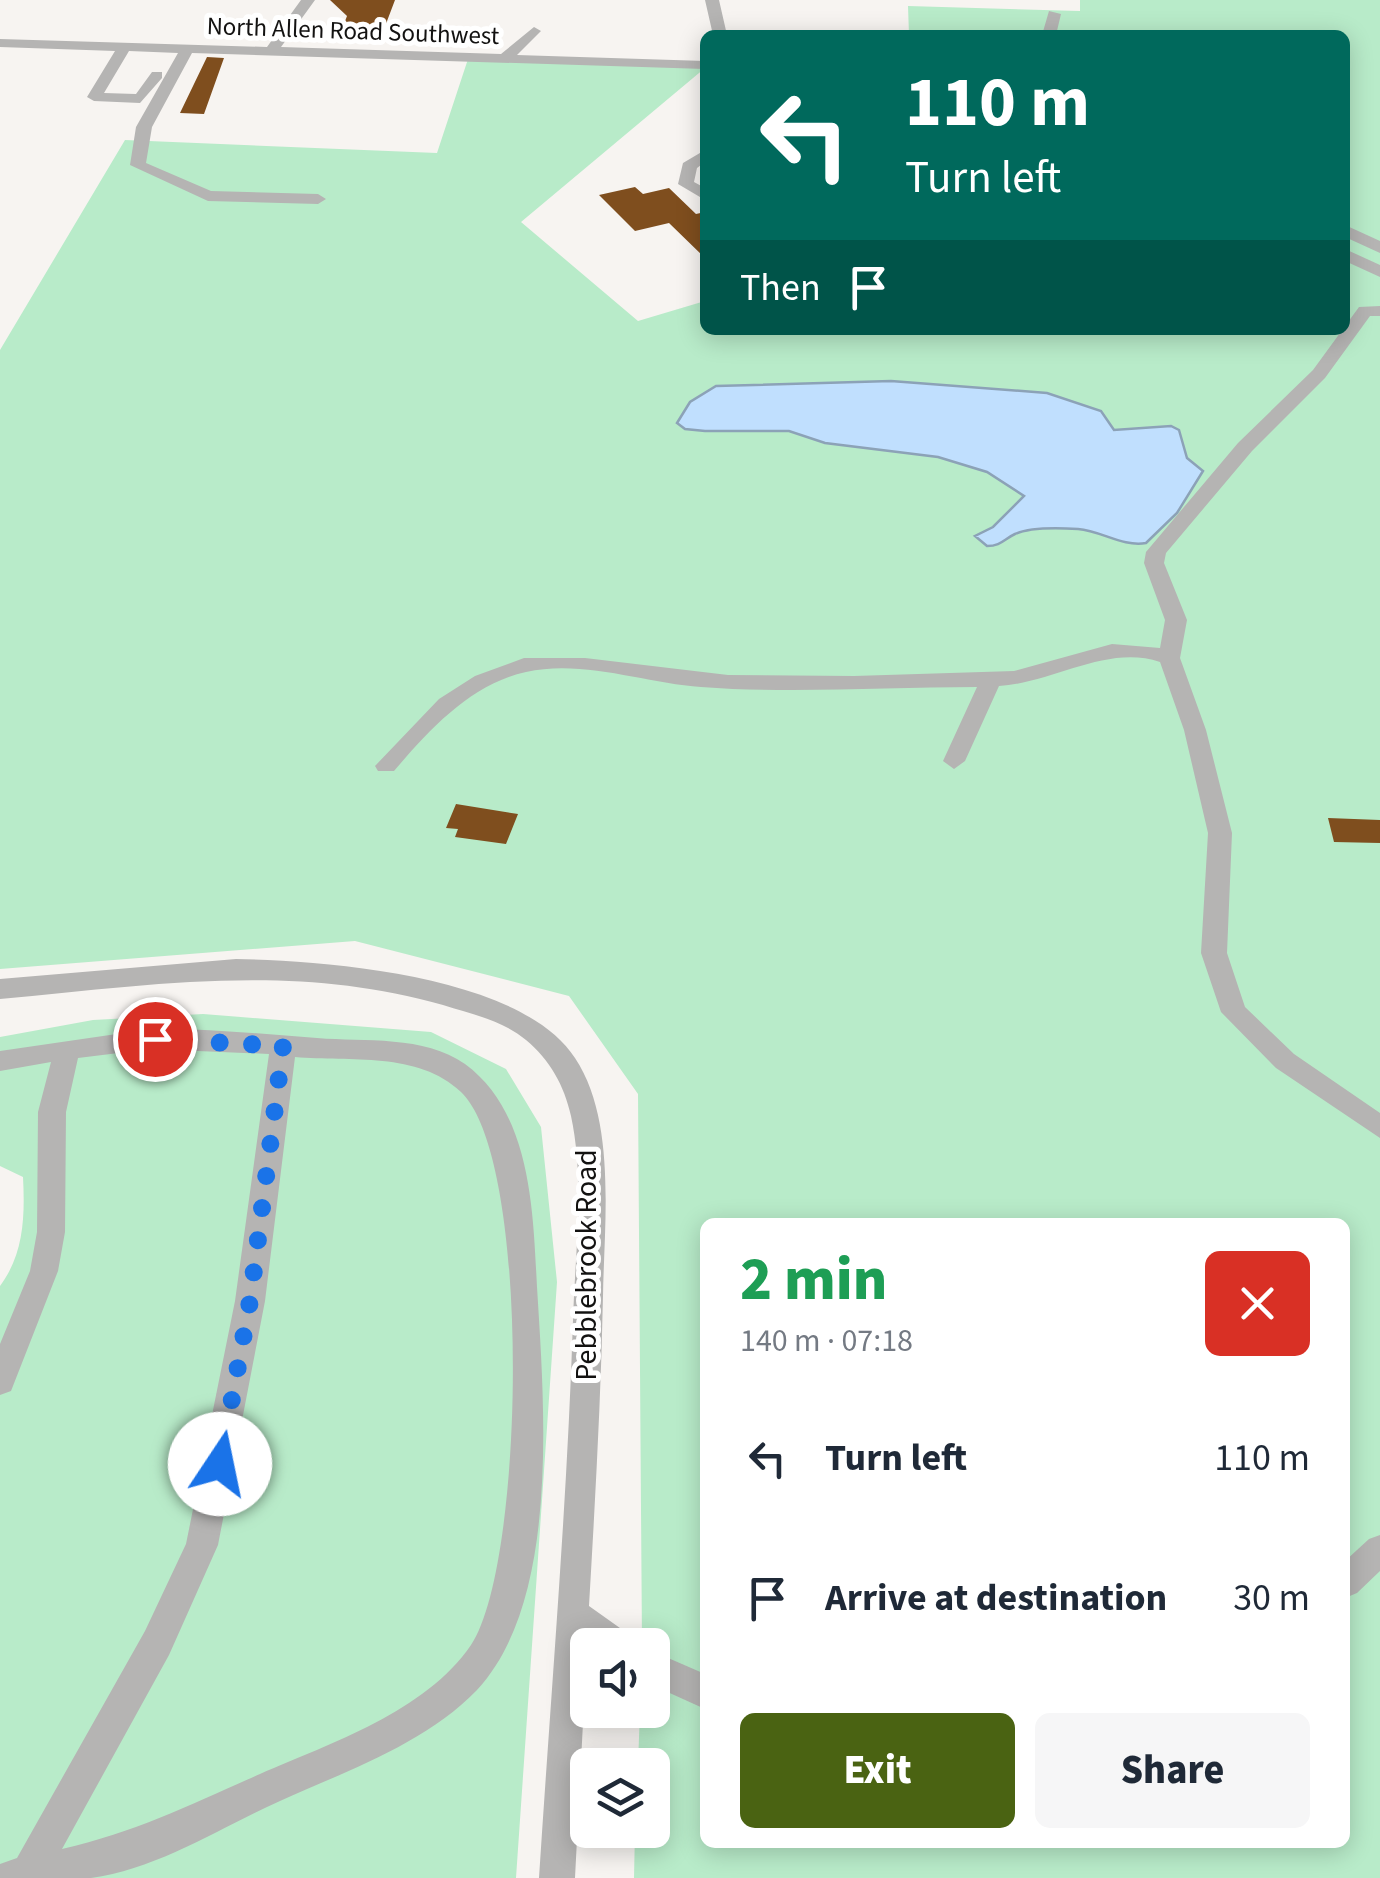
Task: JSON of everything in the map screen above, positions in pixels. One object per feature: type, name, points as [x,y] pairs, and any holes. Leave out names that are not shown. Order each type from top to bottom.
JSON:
[{"type":"street","points":[[272,49],[308,0]]},
{"type":"street","points":[[712,0],[719,30]]},
{"type":"street","points":[[1050,30],[1054,14]]},
{"type":"street","points":[[506,57],[534,31]]},
{"type":"street","name":"North Allen Road Southwest","points":[[0,43],[700,66]]},
{"type":"street","points":[[125,46],[94,97],[140,99],[170,48]]},
{"type":"street","points":[[188,48],[144,127],[138,165],[208,196],[318,199]]},
{"type":"street","points":[[700,158],[689,166],[686,184],[700,192]]},
{"type":"street","points":[[1350,233],[1380,248]]},
{"type":"street","points":[[1350,257],[1380,272]]},
{"type":"street","points":[[1350,332],[1365,311],[1376,310],[1369,298],[1380,287]]},
{"type":"street","points":[[1347,335],[1319,374],[1172,531],[1156,552],[1154,563],[1176,620],[1169,658],[1195,730],[1220,834],[1214,953],[1234,1012],[1285,1061],[1380,1127]]},
{"type":"street","points":[[386,766],[408,738],[466,687],[525,664],[699,680],[992,678],[1041,674],[1087,654],[1116,650],[1169,658]]},
{"type":"street","points":[[954,761],[992,678]]},
{"type":"street","name":"Pebblebrook Road","points":[[0,989],[236,968],[313,970],[395,982],[500,1012],[533,1031],[565,1064],[584,1115],[591,1166],[586,1381],[556,1878]]},
{"type":"street","points":[[0,1061],[155,1039],[430,1059],[469,1081],[488,1106],[507,1156],[518,1223],[524,1316],[523,1483],[516,1561],[504,1614],[483,1656],[438,1702],[347,1752],[155,1840],[19,1876]]},
{"type":"street","points":[[19,1876],[157,1643],[202,1545],[247,1318],[283,1046]]},
{"type":"street","points":[[0,1382],[44,1271],[51,1232],[52,1112],[67,1050]]},
{"type":"street","points":[[1350,1577],[1380,1550]]},
{"type":"street","points":[[570,1612],[592,1628]]},
{"type":"street","points":[[670,1675],[700,1690]]},
{"type":"green space","points":[[1080,0],[1380,0],[1380,1878],[634,1878],[635,1848],[670,1848],[670,1748],[639,1748],[639,1728],[670,1728],[670,1628],[642,1628],[638,1094],[569,996],[355,941],[0,969],[0,350],[125,140],[437,153],[469,56],[700,68],[700,72],[521,222],[638,321],[700,302],[700,335],[1350,335],[1350,30],[909,30],[908,6],[1080,11]]},
{"type":"green space","points":[[203,1014],[431,1032],[506,1069],[541,1127],[557,1282],[516,1878],[0,1878],[0,1286],[18,1248],[24,1206],[23,1177],[0,1166],[0,1037],[93,1020]]},
{"type":"water","points":[[891,381],[1047,393],[1101,411],[1114,430],[1171,426],[1179,430],[1187,458],[1203,471],[1177,513],[1146,543],[1129,543],[1087,530],[1055,528],[1021,532],[987,546],[975,536],[993,527],[1024,496],[987,472],[938,457],[825,443],[789,431],[705,431],[685,429],[677,423],[690,402],[716,386]]},
{"type":"building","points":[[330,0],[395,0],[384,29],[341,32],[347,16]]},
{"type":"building","points":[[207,57],[224,58],[204,114],[180,113]]},
{"type":"building","points":[[635,187],[643,194],[669,188],[696,214],[700,213],[700,253],[669,223],[635,231],[599,195]]},
{"type":"building","points":[[456,804],[518,814],[506,844],[455,837],[458,829],[446,828]]},
{"type":"building","points":[[1328,818],[1380,820],[1380,843],[1334,842]]},
{"type":"route","points":[[155,1039],[283,1046],[250,1301],[220,1464]]}]
